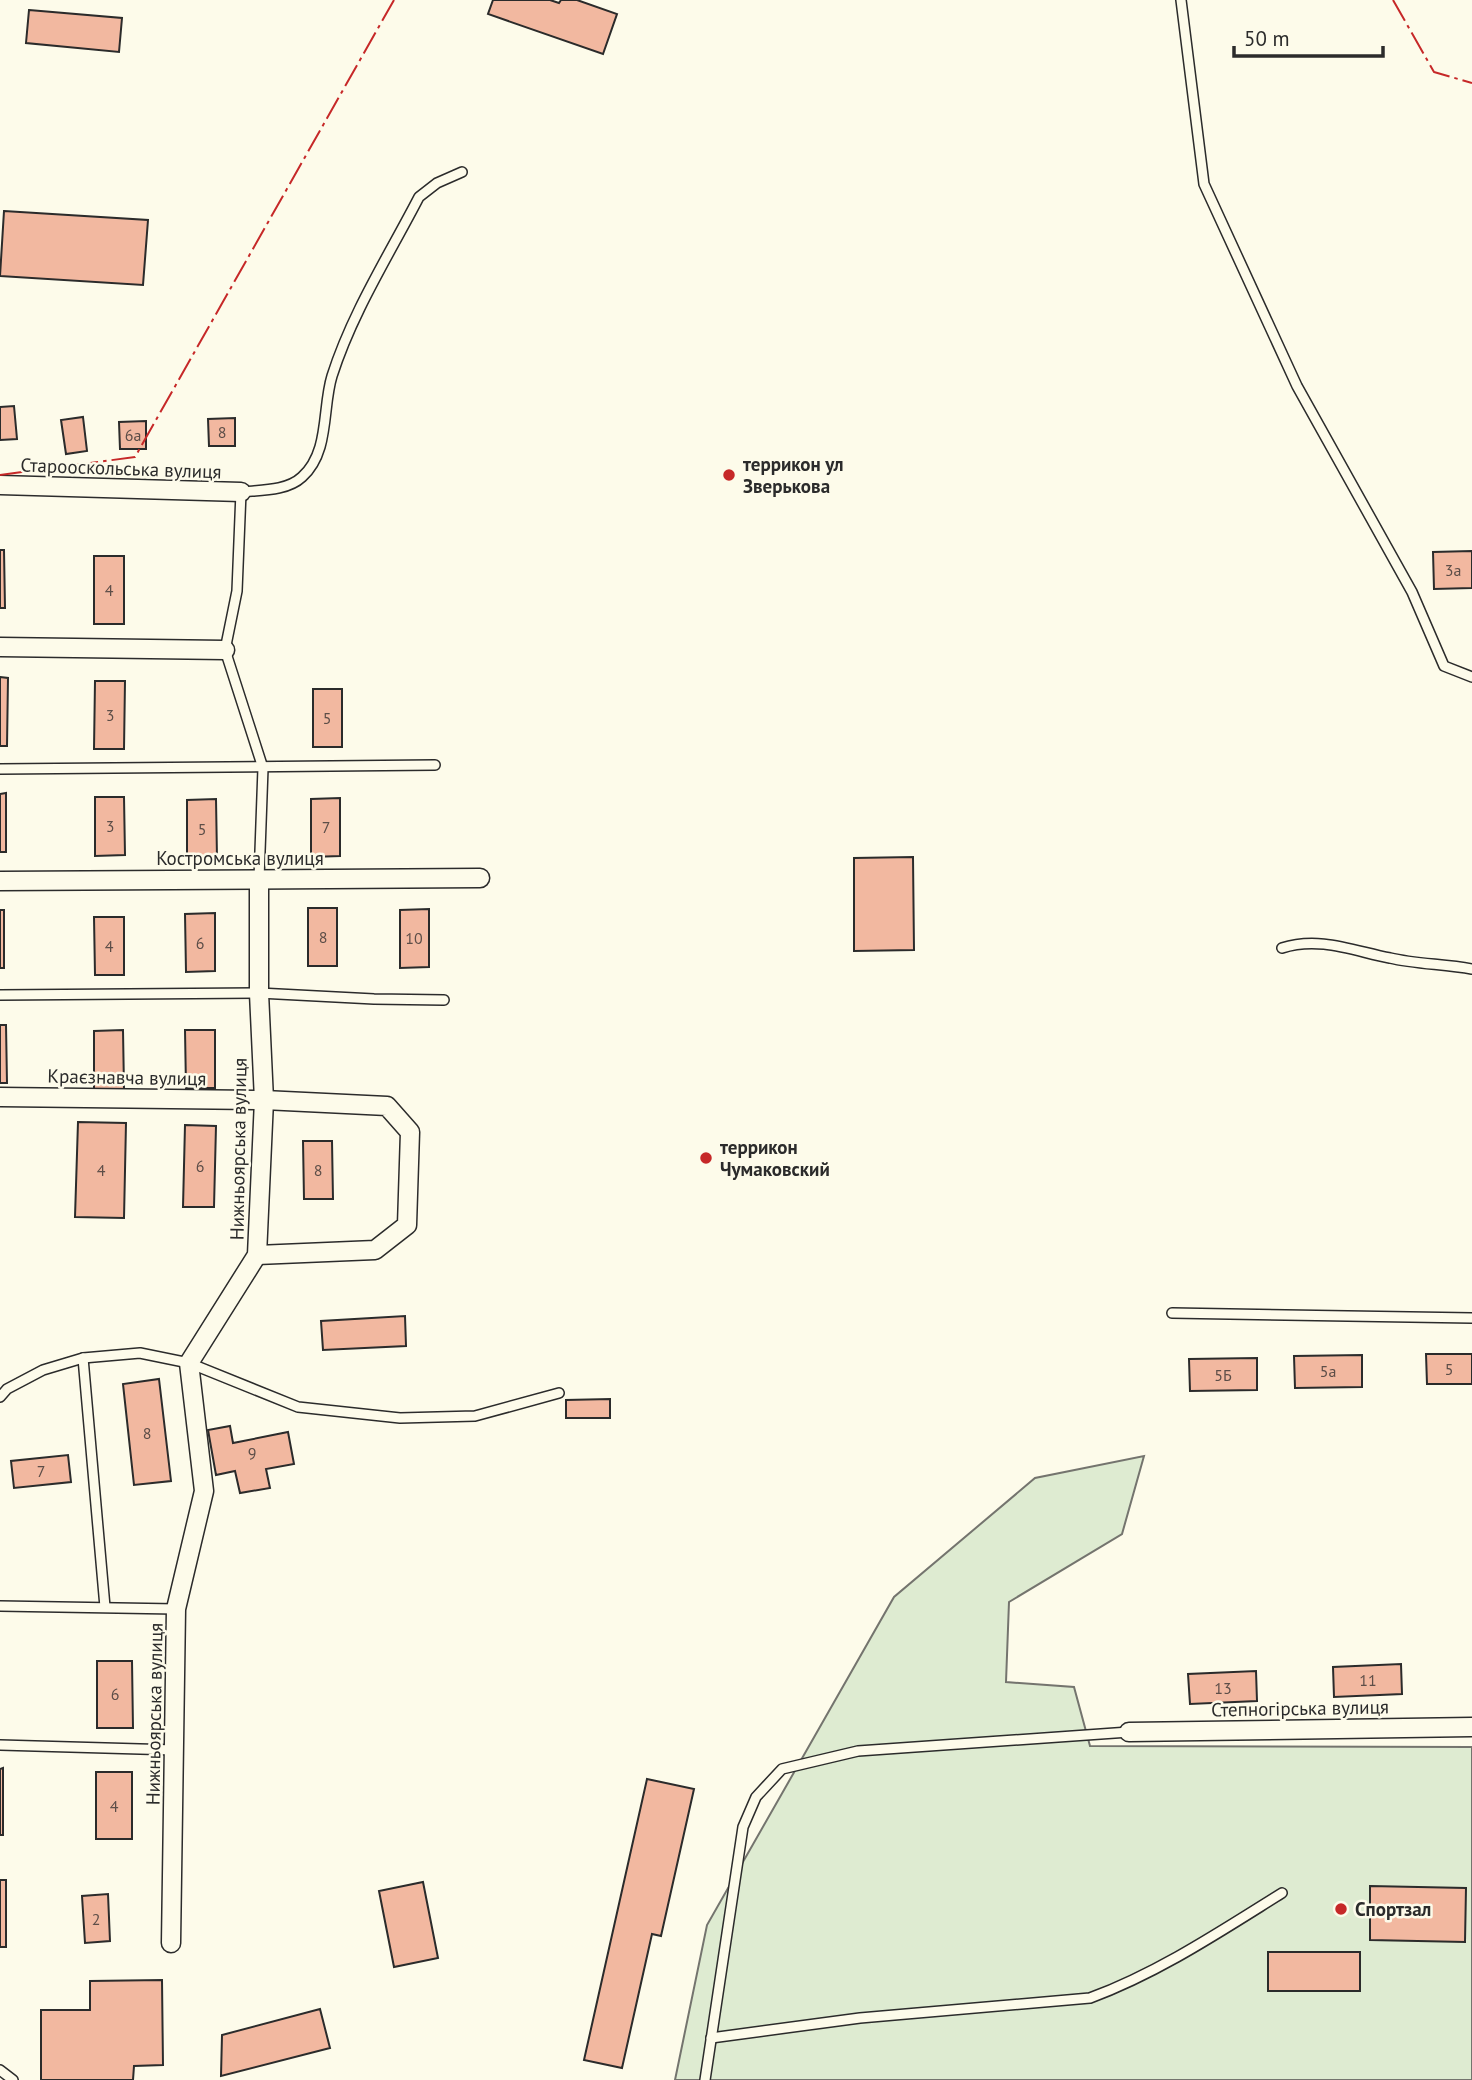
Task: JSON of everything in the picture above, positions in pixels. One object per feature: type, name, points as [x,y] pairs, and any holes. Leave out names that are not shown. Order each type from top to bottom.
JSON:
[{"type":"street","name":"Старооскольська вулиця","points":[[0,485],[241,492]]},
{"type":"street","points":[[0,647],[225,650]]},
{"type":"street","name":"Костромська вулиця","points":[[0,881],[480,878]]},
{"type":"street","name":"Нижньоярська вулиця","points":[[171,1943],[176,1750],[176,1609],[204,1491],[189,1363],[257,1255],[264,1100],[259,993],[259,879]]},
{"type":"street","name":"Краєзнавча вулиця","points":[[0,1097],[264,1100],[387,1106],[410,1132],[407,1225],[375,1250],[257,1255]]},
{"type":"street","name":"Степногірська вулиця","points":[[1129,1732],[1472,1727]]},
{"type":"lane","points":[[1181,0],[1204,184],[1297,386],[1412,592],[1444,666],[1472,677]]},
{"type":"lane","points":[[259,879],[263,768],[225,650],[237,591],[241,492],[280,488],[302,478],[318,456],[332,377],[355,321],[419,197],[437,183],[462,172]]},
{"type":"lane","points":[[0,768],[435,765]]},
{"type":"lane","points":[[1282,948],[1296,944],[1340,945],[1392,959],[1441,963],[1472,969]]},
{"type":"lane","points":[[0,995],[259,993],[444,1000]]},
{"type":"lane","points":[[1172,1313],[1472,1318]]},
{"type":"lane","points":[[0,1397],[7,1389],[43,1370],[83,1358],[140,1353],[189,1363],[298,1407],[400,1418],[475,1416],[559,1393]]},
{"type":"lane","points":[[83,1358],[104,1607]]},
{"type":"lane","points":[[0,1606],[176,1609]]},
{"type":"lane","points":[[705,2080],[743,1827],[756,1797],[782,1769],[858,1751],[1129,1732]]},
{"type":"lane","points":[[0,1745],[176,1750]]},
{"type":"lane","points":[[711,2038],[860,2018],[1090,1998],[1132,1981],[1282,1893]]},
{"type":"lane","points":[[0,2070],[13,2080]]},
{"type":"green space","points":[[1144,1456],[1122,1534],[1009,1602],[1006,1682],[1074,1687],[1090,1746],[1472,1747],[1472,2080],[675,2080],[707,1925],[894,1597],[1035,1478]]},
{"type":"building","points":[[493,0],[550,0],[559,3],[561,0],[577,0],[617,14],[603,54],[488,14]]},
{"type":"building","points":[[29,10],[122,18],[119,52],[26,43]]},
{"type":"building","points":[[4,211],[148,220],[143,285],[0,276]]},
{"type":"building","points":[[14,406],[17,439],[0,440],[0,407]]},
{"type":"building","points":[[83,417],[87,451],[66,454],[61,420]]},
{"type":"building","points":[[235,418],[235,446],[209,446],[208,419]]},
{"type":"building","points":[[146,421],[146,449],[120,449],[119,422]]},
{"type":"building","points":[[0,550],[4,550],[5,608],[0,608]]},
{"type":"building","points":[[1472,551],[1472,588],[1434,589],[1433,552]]},
{"type":"building","points":[[94,556],[124,556],[124,624],[94,624]]},
{"type":"building","points":[[0,677],[8,678],[7,746],[0,746]]},
{"type":"building","points":[[95,681],[125,681],[124,749],[94,749]]},
{"type":"building","points":[[313,689],[342,689],[342,747],[313,747]]},
{"type":"building","points":[[6,793],[6,852],[0,852],[0,794]]},
{"type":"building","points":[[95,797],[124,797],[125,855],[95,856]]},
{"type":"building","points":[[340,798],[340,856],[311,857],[311,799]]},
{"type":"building","points":[[216,799],[217,858],[187,858],[187,800]]},
{"type":"building","points":[[913,857],[914,950],[854,951],[854,858]]},
{"type":"building","points":[[308,908],[337,908],[337,966],[308,966]]},
{"type":"building","points":[[429,909],[429,967],[400,968],[400,910]]},
{"type":"building","points":[[0,910],[4,910],[4,968],[0,968]]},
{"type":"building","points":[[215,913],[215,971],[186,972],[185,914]]},
{"type":"building","points":[[94,917],[124,917],[124,975],[95,975]]},
{"type":"building","points":[[0,1025],[6,1025],[7,1083],[0,1083]]},
{"type":"building","points":[[123,1030],[124,1089],[94,1089],[94,1031]]},
{"type":"building","points":[[185,1030],[215,1030],[215,1088],[186,1088]]},
{"type":"building","points":[[78,1122],[126,1123],[124,1218],[75,1217]]},
{"type":"building","points":[[185,1125],[216,1126],[214,1207],[183,1207]]},
{"type":"building","points":[[303,1141],[332,1141],[333,1199],[304,1199]]},
{"type":"building","points":[[405,1316],[406,1346],[323,1350],[321,1321]]},
{"type":"building","points":[[1426,1354],[1472,1354],[1472,1384],[1427,1384]]},
{"type":"building","points":[[1362,1355],[1362,1387],[1295,1388],[1294,1356]]},
{"type":"building","points":[[1257,1358],[1257,1390],[1190,1391],[1189,1359]]},
{"type":"building","points":[[159,1379],[171,1481],[134,1485],[123,1384]]},
{"type":"building","points":[[610,1399],[610,1418],[566,1418],[566,1400]]},
{"type":"building","points":[[230,1426],[233,1443],[288,1432],[294,1464],[266,1469],[270,1488],[240,1493],[235,1471],[216,1475],[208,1430]]},
{"type":"building","points":[[68,1455],[71,1482],[14,1488],[11,1461]]},
{"type":"building","points":[[97,1661],[132,1661],[133,1728],[97,1728]]},
{"type":"building","points":[[1401,1664],[1402,1694],[1334,1697],[1333,1667]]},
{"type":"building","points":[[1256,1671],[1257,1701],[1190,1704],[1188,1674]]},
{"type":"building","points":[[3,1768],[3,1835],[0,1835],[0,1769]]},
{"type":"building","points":[[96,1772],[132,1772],[132,1839],[96,1839]]},
{"type":"building","points":[[647,1779],[694,1789],[661,1936],[652,1934],[622,2068],[584,2060]]},
{"type":"building","points":[[0,1880],[6,1880],[6,1947],[0,1947]]},
{"type":"building","points":[[423,1882],[438,1958],[394,1967],[379,1891]]},
{"type":"building","points":[[1370,1886],[1466,1888],[1465,1942],[1370,1940]]},
{"type":"building","points":[[108,1894],[110,1941],[85,1943],[82,1896]]},
{"type":"building","points":[[1268,1952],[1360,1952],[1360,1991],[1268,1991]]},
{"type":"building","points":[[162,1980],[163,2065],[134,2066],[133,2080],[41,2080],[41,2010],[90,2010],[90,1981]]},
{"type":"building","points":[[320,2009],[330,2048],[221,2076],[222,2035]]},
{"type":"power","points":[[0,475],[135,457],[394,0]]},
{"type":"power","points":[[1393,0],[1434,72],[1472,83]]},
{"type":"place","name":"террикон ул Зверькова","points":[[729,475]]},
{"type":"place","name":"террикон Чумаковский","points":[[706,1158]]},
{"type":"place","name":"Спортзал","points":[[1341,1909]]}]
